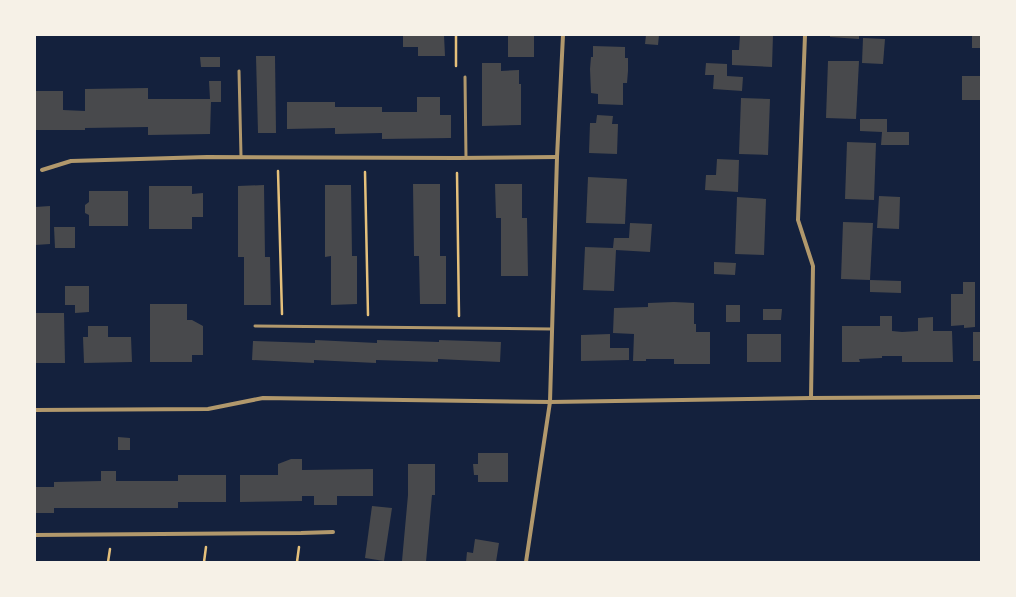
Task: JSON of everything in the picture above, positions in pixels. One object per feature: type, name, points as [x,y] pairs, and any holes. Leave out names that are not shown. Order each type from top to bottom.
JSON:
[{"type":"street","points":[[526,562],[550,402],[563,35]]},
{"type":"street","points":[[805,35],[798,220],[813,266],[811,398]]},
{"type":"street","points":[[42,170],[71,161],[240,156],[365,158],[558,157]]},
{"type":"street","points":[[35,410],[208,409],[263,398],[550,402],[981,397]]},
{"type":"street","points":[[35,535],[301,534],[333,532]]},
{"type":"lane","points":[[239,71],[240,156]]},
{"type":"lane","points":[[465,77],[466,158]]},
{"type":"lane","points":[[254,326],[552,329]]},
{"type":"path","points":[[456,35],[456,66],[465,77]]},
{"type":"path","points":[[278,157],[282,326]]},
{"type":"path","points":[[365,158],[368,327]]},
{"type":"path","points":[[457,158],[459,328]]},
{"type":"building","points":[[403,35],[444,35],[445,56],[418,56],[418,47],[403,47]]},
{"type":"building","points":[[508,35],[534,35],[534,57],[508,57]]},
{"type":"building","points":[[646,35],[659,35],[658,45],[645,44]]},
{"type":"building","points":[[740,35],[773,35],[772,67],[732,65],[732,50],[739,50]]},
{"type":"building","points":[[830,35],[859,35],[859,39],[830,37]]},
{"type":"building","points":[[972,35],[981,35],[981,48],[972,48]]},
{"type":"building","points":[[863,38],[885,39],[883,64],[862,63]]},
{"type":"building","points":[[593,46],[625,47],[625,58],[628,58],[628,71],[627,83],[623,83],[623,105],[598,104],[598,94],[591,93],[590,69],[591,57],[593,57]]},
{"type":"building","points":[[256,56],[275,56],[276,133],[258,133]]},
{"type":"building","points":[[200,57],[220,57],[220,67],[201,67]]},
{"type":"building","points":[[828,61],[859,61],[856,119],[826,118]]},
{"type":"building","points":[[482,63],[501,63],[501,71],[519,70],[519,84],[521,84],[521,125],[482,126]]},
{"type":"building","points":[[706,63],[727,64],[727,76],[743,77],[742,91],[713,89],[714,75],[705,75]]},
{"type":"building","points":[[962,76],[981,76],[981,100],[962,100]]},
{"type":"building","points":[[209,81],[221,81],[221,102],[211,102],[210,134],[148,135],[148,127],[85,128],[85,130],[35,130],[35,91],[63,91],[63,110],[85,111],[85,89],[148,88],[148,99],[210,99]]},
{"type":"building","points":[[417,97],[440,97],[440,115],[451,115],[451,138],[382,139],[382,133],[335,134],[335,128],[287,129],[287,102],[335,102],[335,107],[382,107],[382,112],[417,112]]},
{"type":"building","points":[[741,98],[770,99],[768,155],[739,154]]},
{"type":"building","points":[[597,115],[613,116],[612,124],[618,124],[617,154],[589,153],[590,123],[596,123]]},
{"type":"building","points":[[860,119],[887,119],[887,132],[909,132],[909,145],[881,145],[882,132],[860,131]]},
{"type":"building","points":[[847,142],[876,143],[874,200],[845,199]]},
{"type":"building","points":[[717,159],[739,160],[738,192],[705,190],[706,175],[716,175]]},
{"type":"building","points":[[588,177],[627,179],[625,224],[586,223]]},
{"type":"building","points":[[413,184],[440,184],[440,256],[446,256],[446,304],[420,304],[419,256],[414,256]]},
{"type":"building","points":[[495,184],[522,184],[522,218],[527,218],[528,276],[501,276],[501,218],[496,218]]},
{"type":"building","points":[[264,185],[265,257],[270,257],[271,305],[244,305],[244,257],[238,257],[238,186]]},
{"type":"building","points":[[325,185],[351,185],[352,256],[357,256],[357,304],[331,305],[331,256],[325,257]]},
{"type":"building","points":[[149,186],[192,186],[192,194],[203,193],[203,217],[192,217],[192,229],[149,229]]},
{"type":"building","points":[[89,191],[128,191],[128,226],[89,226],[89,215],[85,213],[85,205],[89,202]]},
{"type":"building","points":[[879,196],[900,197],[899,229],[877,228]]},
{"type":"building","points":[[737,197],[766,199],[764,255],[735,254]]},
{"type":"building","points":[[50,206],[50,244],[35,245],[35,207]]},
{"type":"building","points":[[843,222],[873,223],[870,280],[841,279]]},
{"type":"building","points":[[630,223],[652,224],[650,252],[616,250],[614,291],[583,290],[585,247],[613,248],[614,238],[629,238]]},
{"type":"building","points":[[54,227],[75,227],[75,248],[55,248]]},
{"type":"building","points":[[714,262],[736,263],[735,275],[714,274]]},
{"type":"building","points":[[870,280],[901,281],[901,293],[870,292]]},
{"type":"building","points":[[963,282],[975,282],[975,327],[964,328],[964,325],[951,326],[951,294],[963,294]]},
{"type":"building","points":[[65,286],[89,286],[89,312],[75,313],[75,305],[65,305]]},
{"type":"building","points":[[648,303],[694,303],[694,324],[696,324],[696,332],[710,332],[710,364],[674,364],[674,359],[646,359],[646,361],[633,361],[634,334],[613,333],[614,308],[648,307]]},
{"type":"building","points":[[150,304],[187,304],[187,320],[192,320],[203,326],[203,355],[192,355],[192,362],[150,362]]},
{"type":"building","points":[[726,305],[740,305],[740,322],[726,322]]},
{"type":"building","points":[[763,309],[782,309],[781,320],[763,320]]},
{"type":"building","points":[[35,313],[64,313],[65,363],[35,363]]},
{"type":"building","points":[[880,316],[892,316],[892,331],[902,332],[918,331],[918,318],[933,317],[933,331],[952,331],[953,362],[902,362],[902,356],[882,356],[882,358],[859,359],[860,362],[842,362],[842,326],[880,326]]},
{"type":"building","points":[[88,326],[108,326],[108,337],[131,337],[132,362],[84,363],[83,337],[88,337]]},
{"type":"building","points":[[973,332],[981,332],[981,361],[973,361]]},
{"type":"building","points":[[610,334],[610,348],[629,348],[629,360],[581,361],[581,335]]},
{"type":"building","points":[[747,334],[781,334],[781,362],[747,362]]},
{"type":"building","points":[[315,340],[377,343],[377,340],[501,342],[500,362],[438,359],[438,362],[376,360],[376,363],[314,360],[314,363],[252,360],[253,341],[315,343]]},
{"type":"building","points":[[118,437],[130,438],[130,450],[118,450]]},
{"type":"building","points":[[478,453],[508,453],[508,482],[478,482],[478,475],[474,475],[473,464],[478,464]]},
{"type":"building","points":[[291,459],[302,459],[302,470],[373,469],[373,496],[337,496],[337,505],[314,505],[314,496],[302,496],[302,501],[240,502],[240,475],[278,475],[278,464]]},
{"type":"building","points":[[408,464],[435,464],[435,495],[432,495],[426,562],[402,561],[408,495]]},
{"type":"building","points":[[101,471],[116,471],[116,481],[178,481],[178,475],[226,475],[226,502],[178,502],[178,508],[54,508],[54,513],[35,513],[35,487],[54,487],[54,482],[101,481]]},
{"type":"building","points":[[372,506],[392,508],[384,561],[365,558]]},
{"type":"building","points":[[475,539],[499,543],[496,562],[466,562],[467,552],[473,553]]}]
